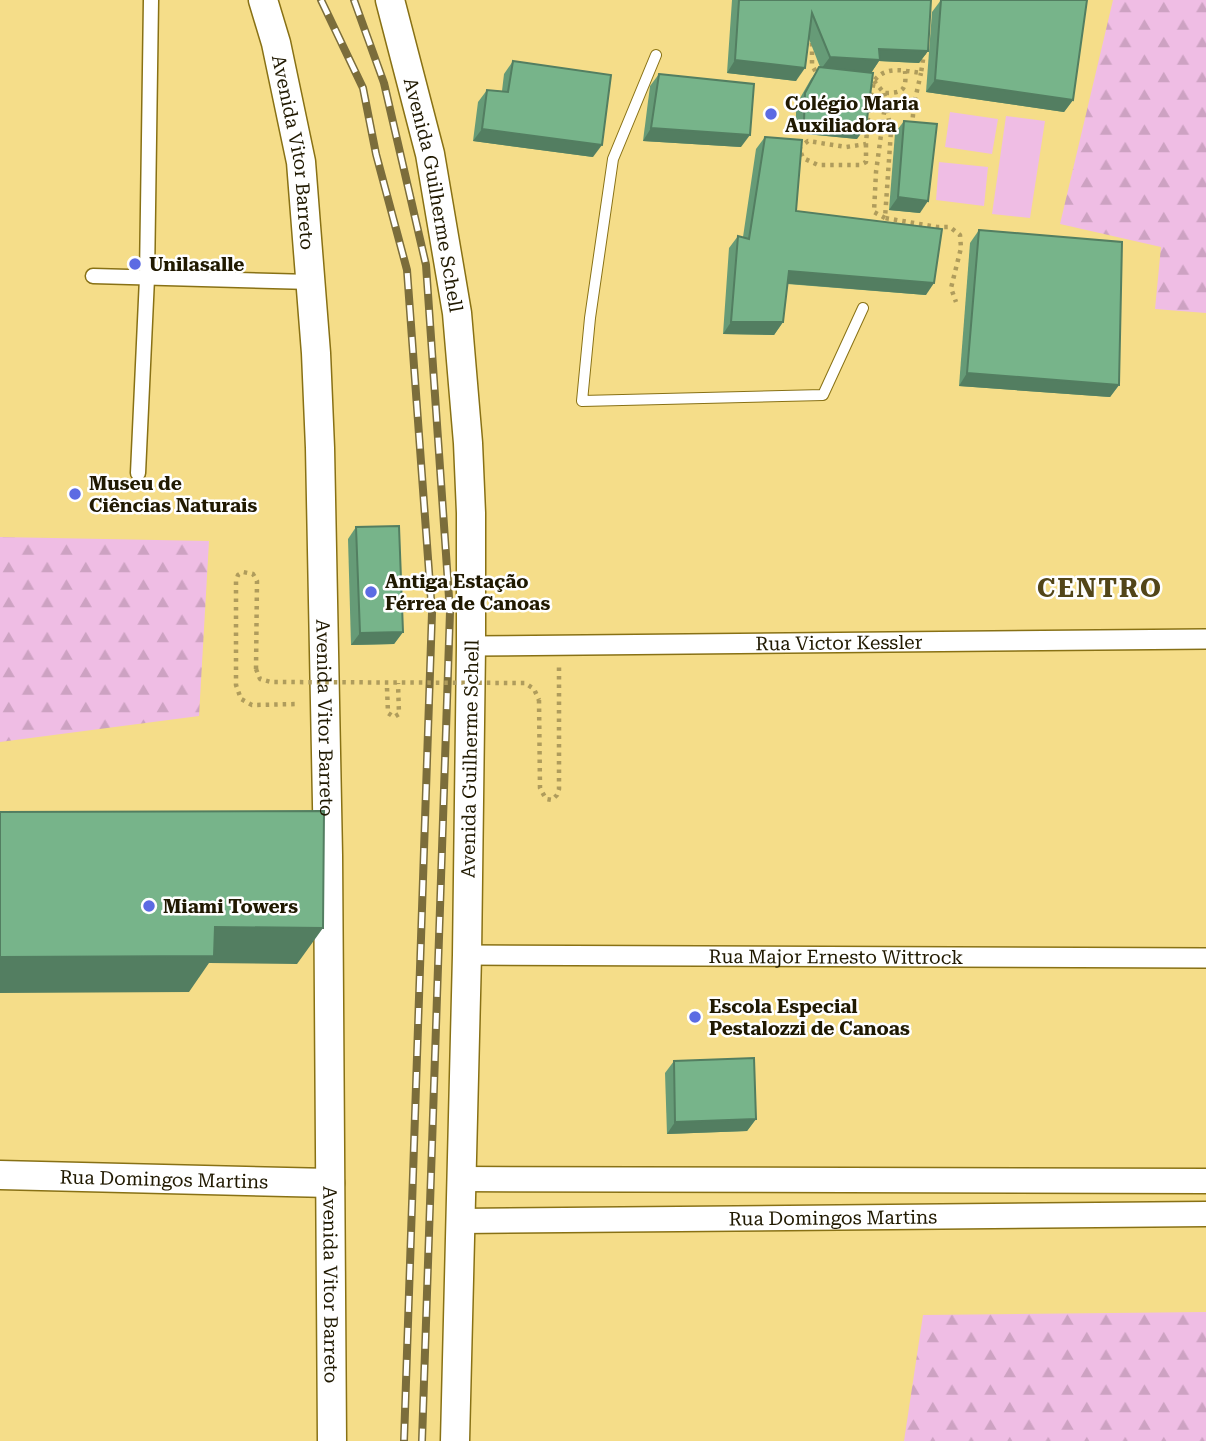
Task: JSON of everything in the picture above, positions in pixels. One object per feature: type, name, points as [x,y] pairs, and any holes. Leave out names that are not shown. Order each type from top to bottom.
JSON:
[{"type":"main road","name":"Avenida Vitor Barreto","points":[[263,0],[276,43],[300,162],[316,353],[328,868],[332,1441]]},
{"type":"main road","name":"Avenida Guilherme Schell","points":[[390,0],[430,154],[457,313],[469,455],[471,646],[467,955],[455,1441]]},
{"type":"main road","name":"Rua Domingos Martins","points":[[0,1175],[330,1183]]},
{"type":"street","points":[[138,473],[147,278],[150,0]]},
{"type":"street","points":[[93,276],[311,282]]},
{"type":"street","name":"Rua Victor Kessler","points":[[471,646],[1206,639]]},
{"type":"street","name":"Rua Major Ernesto Wittrock","points":[[467,955],[1206,958]]},
{"type":"street","name":"Rua Domingos Martins","points":[[461,1179],[1206,1181]]},
{"type":"street","points":[[593,1179],[593,1221]]},
{"type":"street","name":"Rua Domingos Martins","points":[[460,1221],[1206,1214]]},
{"type":"lane","points":[[656,55],[613,159],[590,318],[582,401],[823,395],[863,308]]},
{"type":"path","points":[[813,36],[812,65],[818,75]]},
{"type":"path","points":[[891,131],[897,127],[909,128],[913,125],[924,48]]},
{"type":"path","points":[[866,144],[846,147],[808,141],[799,148],[803,158],[818,166],[860,165],[866,162],[869,105],[874,81],[879,74],[887,70],[921,73]]},
{"type":"path","points":[[884,93],[898,93],[904,88],[905,71]]},
{"type":"path","points":[[866,80],[874,81],[884,93],[891,131],[884,218]]},
{"type":"path","points":[[885,105],[873,196],[874,212],[884,218],[950,227],[960,235],[961,248],[951,288],[956,302]]},
{"type":"path","points":[[324,704],[252,705],[242,699],[236,685],[236,578],[243,572],[253,574],[257,581],[256,669],[260,679],[271,682],[525,683],[534,689],[539,699],[540,788],[546,799],[552,800],[559,789],[559,676]]},
{"type":"path","points":[[387,688],[388,713],[394,716],[399,713],[398,683]]},
{"type":"green space","points":[[1113,0],[1206,0],[1206,313],[1155,309],[1161,247],[1060,224]]},
{"type":"green space","points":[[950,112],[998,119],[992,154],[945,147]]},
{"type":"green space","points":[[1006,116],[1045,121],[1030,218],[992,214]]},
{"type":"green space","points":[[939,162],[988,167],[984,206],[936,200]]},
{"type":"green space","points":[[0,537],[209,541],[199,716],[0,742]]},
{"type":"green space","points":[[1206,1312],[1206,1441],[904,1441],[923,1315]]},
{"type":"building","points":[[739,0],[931,0],[928,51],[879,49],[880,60],[830,57],[812,13],[805,68],[735,60]]},
{"type":"building","points":[[941,0],[1087,0],[1073,100],[935,80]]},
{"type":"building","points":[[513,61],[611,75],[602,145],[482,129],[487,90],[508,92]]},
{"type":"building","points":[[819,67],[873,73],[866,127],[804,121],[805,93]]},
{"type":"building","points":[[659,74],[754,84],[750,135],[651,128]]},
{"type":"building","points":[[904,121],[937,124],[928,201],[898,197]]},
{"type":"building","points":[[765,137],[802,140],[796,211],[942,229],[934,283],[789,271],[783,322],[731,322],[738,236],[749,239]]},
{"type":"building","points":[[979,230],[1122,242],[1119,385],[967,373]]},
{"type":"building","name":"Antiga Estação Férrea de Canoas","points":[[399,526],[403,632],[360,633],[356,527]]},
{"type":"building","name":"Miami Towers","points":[[324,811],[323,928],[215,927],[214,956],[0,957],[0,812]]},
{"type":"building","points":[[754,1058],[756,1119],[675,1122],[674,1061]]},
{"type":"railway","points":[[321,0],[363,88],[376,154],[407,270],[432,613],[404,1441]]},
{"type":"railway","points":[[354,0],[384,83],[426,265],[450,612],[422,1441]]},
{"type":"place","name":"Colégio Maria Auxiliadora","points":[[771,114]]},
{"type":"place","name":"Unilasalle","points":[[135,264]]},
{"type":"place","name":"Museu de Ciências Naturais","points":[[75,494]]},
{"type":"place","name":"Antiga Estação Férrea de Canoas","points":[[371,592]]},
{"type":"place","name":"Miami Towers","points":[[149,906]]},
{"type":"place","name":"Escola Especial Pestalozzi de Canoas","points":[[695,1017]]},
{"type":"district","name":"CENTRO","points":[[1100,588]]}]
